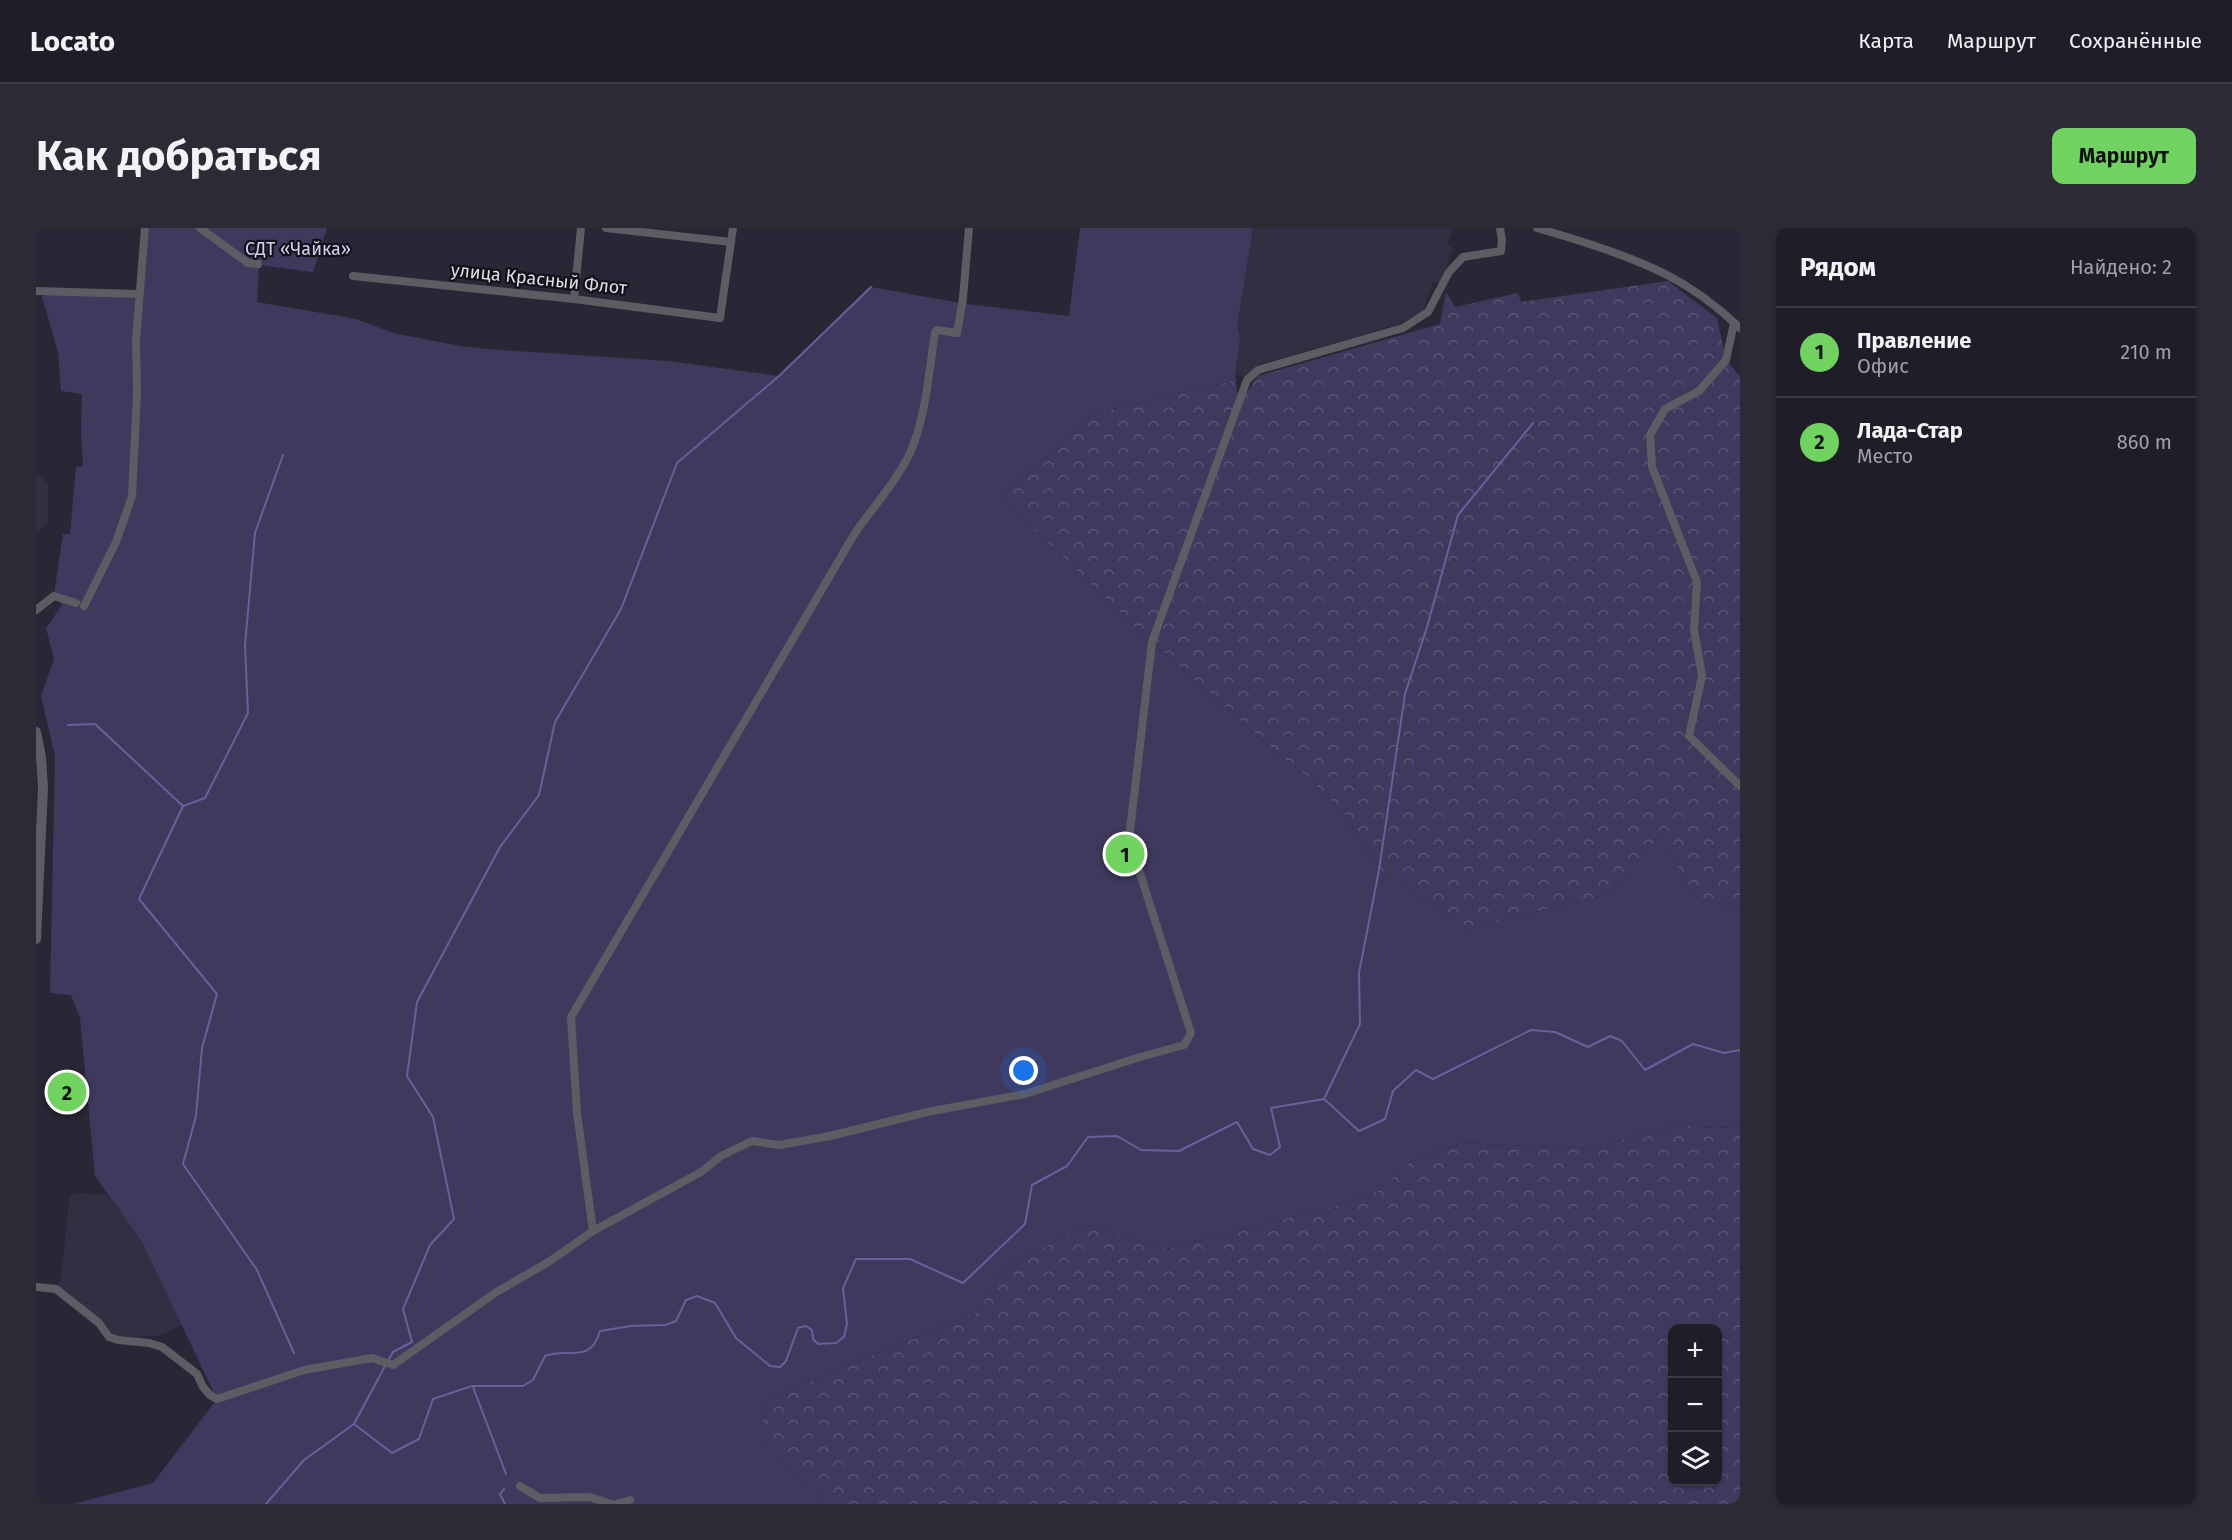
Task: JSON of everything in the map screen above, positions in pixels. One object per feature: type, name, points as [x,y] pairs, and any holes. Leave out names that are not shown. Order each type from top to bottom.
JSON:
[{"type":"street","points":[[36,610],[54,596],[80,604],[116,542],[132,496],[136,340],[145,228]]},
{"type":"street","points":[[200,228],[248,263],[258,264]]},
{"type":"street","points":[[574,299],[582,228]]},
{"type":"street","points":[[606,228],[731,242],[733,228]]},
{"type":"street","points":[[593,1232],[577,1113],[572,1017],[855,533],[910,453],[925,400],[935,332],[937,330],[957,333],[963,298],[969,228]]},
{"type":"street","points":[[36,1287],[56,1289],[99,1323],[109,1337],[162,1347],[197,1374],[203,1387],[217,1399],[304,1370],[372,1358],[393,1365],[495,1293],[550,1261],[593,1232],[700,1172],[721,1156],[752,1141],[779,1145],[830,1136],[927,1112],[1025,1094],[1184,1045],[1191,1033],[1130,838],[1152,642],[1247,380],[1257,370],[1403,328],[1428,312],[1449,272],[1463,257],[1501,251],[1500,228]]},
{"type":"street","points":[[1537,228],[1644,264],[1670,276],[1709,302],[1737,326],[1726,360],[1699,392],[1665,409],[1650,435],[1652,467],[1697,582],[1694,630],[1702,676],[1689,736],[1740,786]]},
{"type":"street","name":"улица Красный Флот","points":[[353,276],[574,299],[720,318],[731,242]]},
{"type":"street","points":[[36,291],[139,294]]},
{"type":"street","points":[[36,732],[41,757],[43,788],[36,939]]},
{"type":"street","points":[[520,1486],[540,1498],[589,1497],[614,1504],[630,1500]]},
{"type":"shaded area","points":[[1253,228],[1453,228],[1447,245],[1453,248],[1441,284],[1433,282],[1423,311],[1401,323],[1257,365],[1245,377],[1235,375],[1240,338],[1237,326]]},
{"type":"shaded area","points":[[36,472],[48,483],[48,523],[36,533]]},
{"type":"shaded area","points":[[74,1193],[107,1195],[142,1242],[182,1325],[158,1336],[109,1337],[56,1289],[61,1280],[69,1199]]},
{"type":"green space","name":"СДТ «Чайка»","points":[[145,228],[327,228],[313,272],[259,265],[257,302],[356,319],[393,333],[460,346],[668,361],[779,376],[871,287],[966,304],[1069,316],[1080,228],[1253,228],[1237,326],[1240,338],[1236,380],[1096,413],[1001,497],[1137,629],[1263,741],[1310,779],[1343,812],[1379,870],[1468,929],[1611,893],[1660,836],[1696,898],[1740,907],[1740,1126],[1715,1128],[1683,1124],[1620,1140],[1600,1149],[1460,1143],[1409,1163],[1378,1191],[1327,1208],[1166,1249],[1086,1225],[1004,1268],[978,1312],[769,1398],[758,1438],[828,1504],[73,1504],[153,1483],[217,1399],[142,1242],[95,1176],[80,1018],[71,995],[50,993],[55,756],[41,696],[54,659],[46,628],[62,605],[54,594],[63,534],[70,534],[76,467],[83,466],[82,394],[61,391],[58,352],[42,297],[51,290],[139,294]]},
{"type":"green space","points":[[1668,281],[1717,318],[1726,360],[1740,376],[1740,907],[1696,898],[1660,837],[1611,893],[1468,929],[1379,870],[1343,812],[1310,779],[1263,741],[1137,629],[1001,497],[1096,413],[1236,380],[1238,406],[1258,376],[1440,324],[1446,292],[1455,307],[1518,293],[1521,302]]},
{"type":"green space","points":[[1683,1124],[1704,1128],[1740,1126],[1740,1504],[828,1504],[757,1438],[769,1398],[978,1312],[1004,1268],[1086,1225],[1167,1249],[1327,1208],[1378,1191],[1409,1163],[1460,1143],[1600,1149],[1620,1140]]},
{"type":"waterway","points":[[388,1361],[393,1352],[412,1342],[403,1309],[430,1245],[454,1219],[433,1117],[407,1076],[417,1002],[500,847],[539,795],[555,722],[621,609],[677,463],[779,376],[871,287]]},
{"type":"waterway","points":[[1324,1099],[1360,1024],[1359,973],[1379,870],[1405,694],[1427,627],[1458,515],[1533,423]]},
{"type":"waterway","points":[[283,455],[255,533],[245,645],[248,713],[205,798],[183,806],[139,899],[217,994],[202,1048],[196,1116],[183,1164],[257,1270],[294,1353]]},
{"type":"waterway","points":[[68,725],[95,724],[183,806]]},
{"type":"waterway","points":[[266,1504],[304,1460],[354,1424],[392,1453],[419,1439],[433,1399],[472,1386],[523,1386],[533,1380],[545,1356],[585,1351],[591,1348],[600,1331],[631,1326],[665,1325],[676,1321],[686,1300],[697,1296],[715,1303],[736,1338],[770,1366],[780,1367],[786,1361],[798,1328],[806,1326],[812,1330],[813,1339],[818,1344],[836,1343],[844,1337],[847,1324],[843,1288],[856,1259],[910,1259],[963,1283],[1025,1224],[1032,1185],[1067,1166],[1088,1137],[1117,1136],[1141,1150],[1179,1151],[1237,1122],[1253,1149],[1270,1155],[1280,1147],[1271,1108],[1324,1099],[1359,1131],[1385,1119],[1393,1091],[1416,1070],[1433,1079],[1531,1030],[1555,1032],[1588,1047],[1610,1036],[1622,1041],[1645,1070],[1693,1044],[1724,1053],[1740,1050]]},
{"type":"waterway","points":[[354,1424],[385,1366]]},
{"type":"waterway","points":[[473,1387],[506,1474]]},
{"type":"waterway","points":[[504,1489],[500,1494],[505,1504]]},
{"type":"place","name":"Правление","points":[[1125,854]]},
{"type":"place","name":"Лада-Стар","points":[[67,1092]]}]
